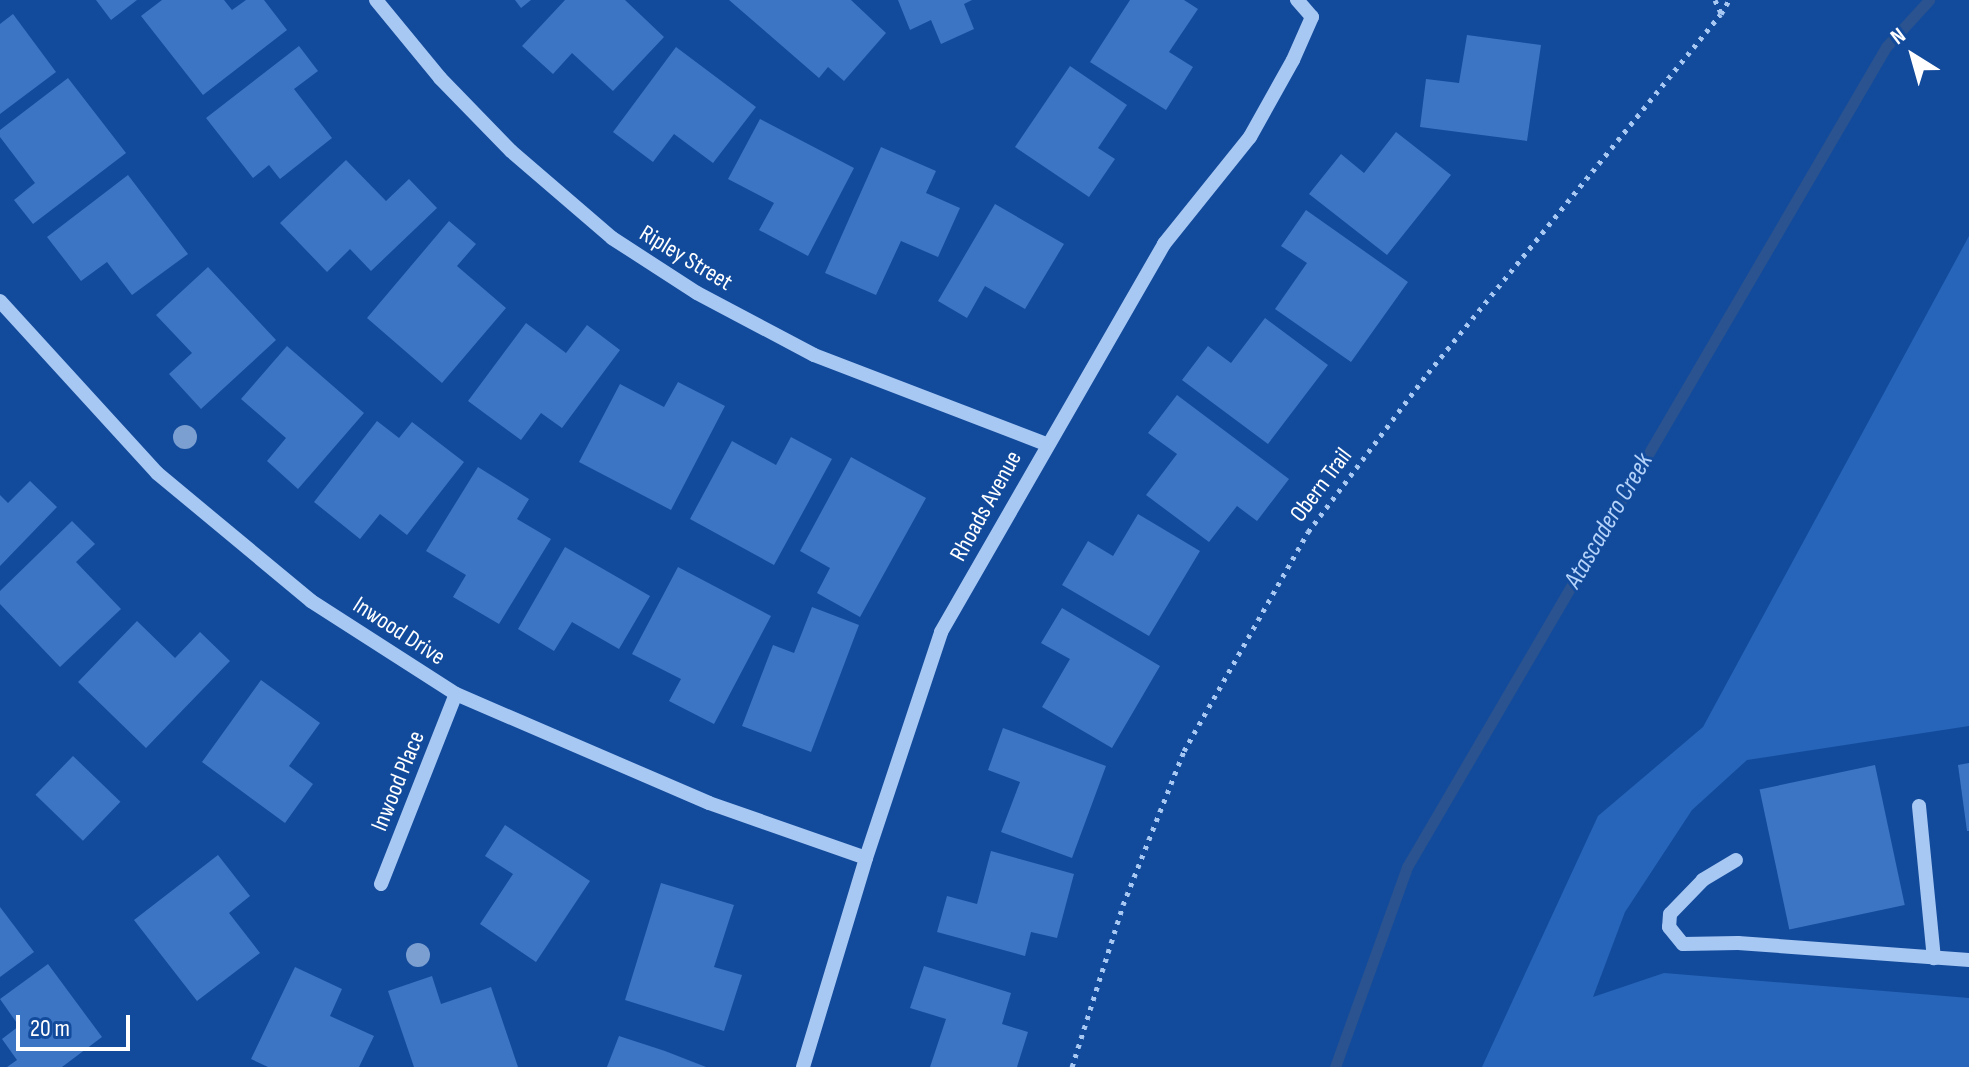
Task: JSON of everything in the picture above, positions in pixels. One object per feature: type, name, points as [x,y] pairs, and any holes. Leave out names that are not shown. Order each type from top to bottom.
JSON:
[{"type":"street","name":"Ripley Street","points":[[376,0],[440,78],[511,151],[612,238],[697,293],[814,355],[1046,444]]},
{"type":"street","name":"Rhoads Avenue","points":[[803,1067],[866,858],[941,632],[1046,444],[1164,244],[1250,137],[1293,60],[1312,17],[1297,0]]},
{"type":"street","name":"Inwood Drive","points":[[0,301],[157,473],[311,601],[456,694],[709,803],[866,858]]},
{"type":"street","name":"Inwood Place","points":[[381,884],[456,694]]},
{"type":"street","points":[[1919,806],[1934,958]]},
{"type":"street","points":[[1736,860],[1703,880],[1670,914],[1669,927],[1683,944],[1738,943],[1969,960]]},
{"type":"path","points":[[1715,0],[1721,14]]},
{"type":"path","name":"Obern Trail","points":[[1072,1067],[1123,905],[1184,751],[1308,532],[1428,373],[1721,14],[1729,0]]},
{"type":"shaded area","points":[[1969,236],[1969,726],[1747,760],[1692,810],[1625,912],[1593,997],[1664,973],[1969,998],[1969,1067],[1482,1067],[1598,816],[1703,727]]},
{"type":"building","points":[[96,0],[137,0],[111,20]]},
{"type":"building","points":[[162,0],[224,0],[232,10],[246,0],[264,0],[287,30],[203,95],[141,16]]},
{"type":"building","points":[[515,0],[531,0],[521,8]]},
{"type":"building","points":[[565,0],[625,0],[664,37],[613,91],[572,53],[553,74],[522,46]]},
{"type":"building","points":[[729,0],[851,0],[886,33],[844,81],[828,67],[819,78]]},
{"type":"building","points":[[898,0],[972,0],[964,4],[974,29],[941,44],[931,20],[910,30]]},
{"type":"building","points":[[1130,0],[1184,0],[1198,9],[1169,52],[1193,67],[1166,110],[1090,62]]},
{"type":"building","points":[[13,14],[56,72],[0,114],[0,24]]},
{"type":"building","points":[[1467,35],[1541,45],[1527,141],[1420,127],[1426,79],[1459,83]]},
{"type":"building","points":[[299,46],[318,71],[294,89],[332,138],[280,179],[269,165],[253,178],[206,118]]},
{"type":"building","points":[[676,47],[756,107],[713,163],[674,134],[653,162],[613,132]]},
{"type":"building","points":[[1070,66],[1127,105],[1098,148],[1115,159],[1089,197],[1015,147]]},
{"type":"building","points":[[68,78],[126,153],[33,224],[14,200],[35,183],[0,137],[0,130]]},
{"type":"building","points":[[760,119],[854,168],[808,256],[759,230],[774,203],[728,179]]},
{"type":"building","points":[[1396,132],[1451,175],[1387,255],[1309,194],[1341,154],[1364,173]]},
{"type":"building","points":[[881,147],[936,171],[926,193],[960,208],[938,257],[901,241],[876,295],[825,273]]},
{"type":"building","points":[[346,160],[386,201],[409,179],[437,208],[371,271],[350,249],[327,272],[280,223]]},
{"type":"building","points":[[128,175],[188,254],[132,295],[107,262],[81,281],[47,237]]},
{"type":"building","points":[[995,204],[1064,244],[1025,309],[985,286],[967,318],[938,301]]},
{"type":"building","points":[[1306,210],[1408,282],[1351,362],[1275,309],[1307,263],[1281,246]]},
{"type":"building","points":[[449,221],[476,244],[457,266],[506,308],[442,383],[367,318]]},
{"type":"building","points":[[208,267],[276,340],[201,409],[169,374],[192,353],[156,315]]},
{"type":"building","points":[[1265,318],[1328,365],[1268,444],[1182,380],[1208,346],[1231,363]]},
{"type":"building","points":[[526,323],[566,353],[587,325],[620,350],[562,428],[541,413],[521,440],[468,401]]},
{"type":"building","points":[[287,346],[364,413],[298,489],[267,461],[286,438],[241,399]]},
{"type":"building","points":[[678,382],[725,406],[671,510],[579,462],[620,384],[664,407]]},
{"type":"building","points":[[1177,395],[1289,479],[1257,521],[1237,506],[1209,542],[1146,495],[1177,454],[1148,433]]},
{"type":"building","points":[[377,421],[399,438],[412,422],[464,462],[407,535],[380,514],[360,539],[314,502]]},
{"type":"building","points":[[791,437],[832,459],[774,565],[690,519],[732,441],[776,465]]},
{"type":"building","points":[[851,457],[926,498],[860,617],[817,593],[830,568],[800,551]]},
{"type":"building","points":[[478,467],[529,499],[517,519],[551,539],[499,624],[453,597],[466,575],[426,551]]},
{"type":"building","points":[[30,481],[57,507],[0,566],[0,495],[8,503]]},
{"type":"building","points":[[1138,514],[1200,551],[1149,636],[1062,585],[1088,541],[1113,556]]},
{"type":"building","points":[[72,521],[95,544],[76,562],[121,609],[60,667],[0,604],[0,591]]},
{"type":"building","points":[[565,547],[650,596],[619,649],[572,622],[554,651],[518,629]]},
{"type":"building","points":[[678,567],[771,616],[714,724],[669,701],[681,679],[632,654]]},
{"type":"building","points":[[812,607],[859,625],[811,752],[742,726],[773,645],[794,653]]},
{"type":"building","points":[[1062,608],[1160,666],[1112,748],[1042,707],[1070,659],[1041,643]]},
{"type":"building","points":[[137,621],[175,658],[200,632],[230,661],[146,748],[78,682]]},
{"type":"building","points":[[261,680],[320,723],[289,766],[313,784],[285,823],[202,762]]},
{"type":"building","points":[[1003,728],[1106,766],[1072,858],[1001,832],[1020,782],[988,770]]},
{"type":"building","points":[[73,756],[120,802],[83,841],[35,795]]},
{"type":"building","points":[[1969,763],[1969,831],[1967,831],[1958,765]]},
{"type":"building","points":[[1875,765],[1905,905],[1789,929],[1760,790]]},
{"type":"building","points":[[505,825],[590,881],[536,962],[480,924],[513,874],[485,856]]},
{"type":"building","points":[[991,851],[1074,874],[1057,938],[1031,932],[1025,956],[937,932],[947,896],[977,904]]},
{"type":"building","points":[[218,855],[250,896],[229,913],[260,953],[197,1001],[134,920]]},
{"type":"building","points":[[661,883],[734,905],[714,967],[742,975],[724,1031],[625,1000]]},
{"type":"building","points":[[0,907],[34,952],[0,977]]},
{"type":"building","points":[[48,964],[102,1037],[62,1067],[7,1067],[17,1060],[2,1039],[19,1026],[0,999]]},
{"type":"building","points":[[924,966],[1011,993],[1002,1024],[1028,1032],[1017,1067],[930,1067],[946,1019],[910,1008]]},
{"type":"building","points":[[295,967],[342,989],[330,1016],[374,1036],[359,1067],[268,1067],[251,1059]]},
{"type":"building","points":[[432,976],[441,1004],[491,987],[518,1067],[414,1067],[388,991]]},
{"type":"building","points":[[619,1036],[665,1051],[706,1067],[607,1067]]},
{"type":"waterway","name":"Atascadero Creek","points":[[1335,1067],[1407,867],[1886,47],[1929,0]]}]
